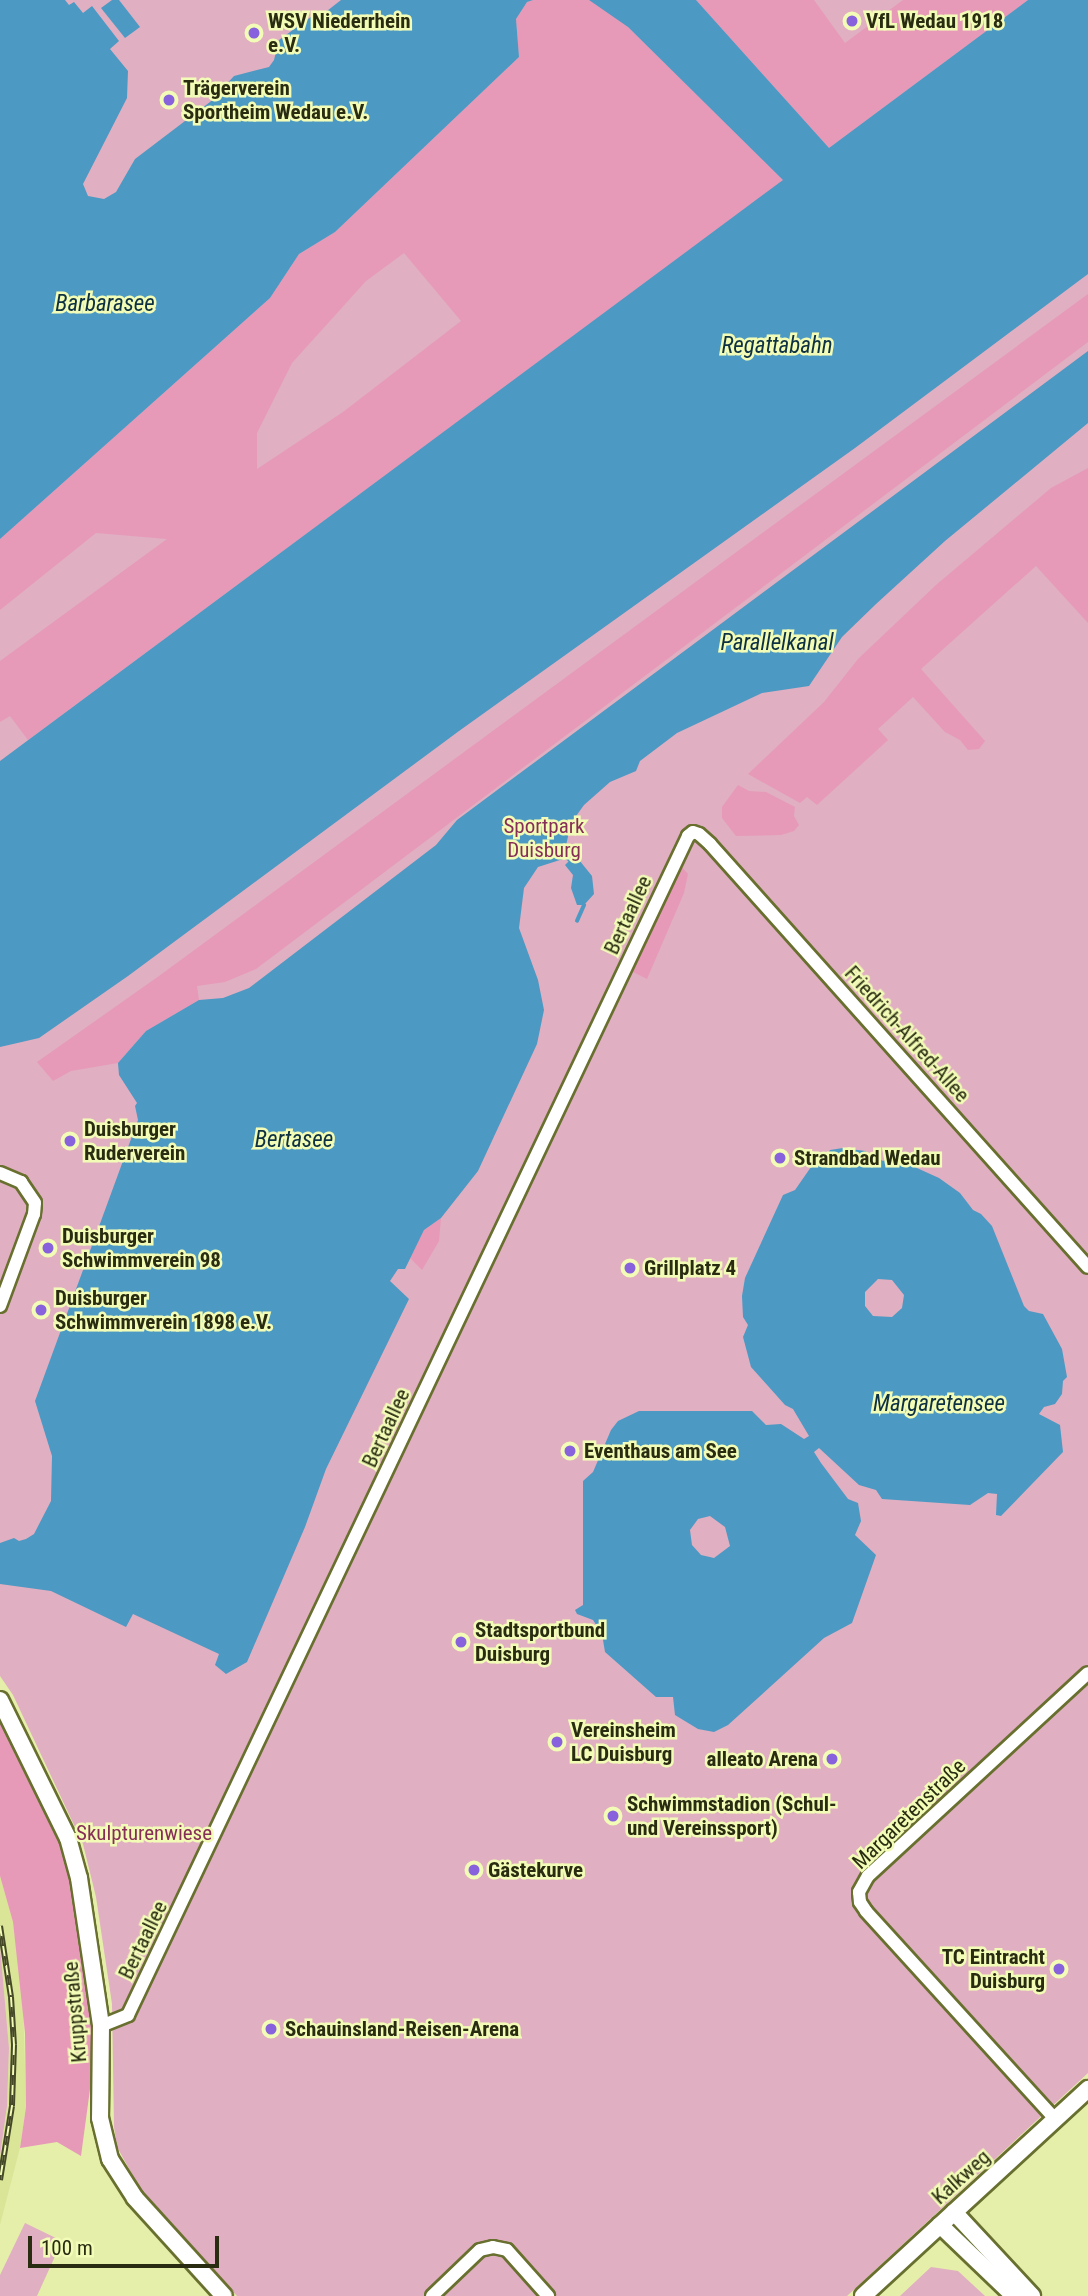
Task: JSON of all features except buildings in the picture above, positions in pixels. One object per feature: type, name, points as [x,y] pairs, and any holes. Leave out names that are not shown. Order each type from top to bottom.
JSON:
[{"type":"street","name":"Friedrich-Alfred-Allee","points":[[693,832],[710,844],[1088,1267]]},
{"type":"street","name":"Bertaallee","points":[[100,2026],[128,2015],[678,852],[693,832]]},
{"type":"street","points":[[0,1173],[21,1182],[35,1203],[34,1214],[0,1306]]},
{"type":"street","name":"Margaretenstraße","points":[[1056,2120],[866,1911],[859,1892],[868,1876],[1088,1673]]},
{"type":"street","name":"Kruppstraße","points":[[0,1700],[68,1838],[79,1878],[100,2026],[100,2118],[110,2159],[135,2198],[224,2296]]},
{"type":"street","name":"Kalkweg","points":[[863,2296],[1088,2089]]},
{"type":"street","points":[[954,2212],[1032,2296]]},
{"type":"street","points":[[940,2225],[1014,2296]]},
{"type":"street","points":[[432,2296],[481,2250],[492,2247],[507,2250],[548,2296]]},
{"type":"shaded area","points":[[589,0],[603,6],[628,27],[784,180],[28,740],[10,716],[0,722],[0,661],[167,539],[96,533],[0,610],[0,539],[270,298],[299,254],[335,232],[519,57],[516,19],[527,2]],"holes":[[[404,253],[461,321],[343,412],[257,469],[257,433],[292,363],[366,281]]]},
{"type":"shaded area","points":[[696,0],[814,0],[845,43],[903,0],[1028,0],[829,148]]},
{"type":"shaded area","points":[[1088,294],[1088,342],[256,969],[225,982],[197,986],[199,1000],[146,1031],[118,1063],[71,1071],[53,1081],[37,1062],[159,976]]},
{"type":"shaded area","points":[[1088,468],[1088,623],[1036,566],[921,669],[985,741],[979,749],[968,750],[960,740],[945,732],[913,697],[878,729],[888,740],[817,805],[807,797],[800,803],[748,774],[824,702],[858,659],[936,585],[1051,488]]},
{"type":"shaded area","points":[[738,785],[749,791],[766,792],[795,807],[794,816],[799,825],[794,831],[781,835],[736,836],[722,818],[722,807]]},
{"type":"shaded area","points":[[679,864],[688,874],[684,893],[647,979],[629,970]]},
{"type":"shaded area","points":[[441,1218],[439,1241],[422,1270],[410,1258],[424,1230]]},
{"type":"shaded area","points":[[0,1713],[61,1841],[73,1879],[92,2005],[93,2067],[81,2156],[57,2142],[20,2148],[26,2107],[25,2033],[13,1922],[0,1876]]},
{"type":"shaded area","points":[[0,1876],[13,1921],[23,1994],[26,2107],[20,2148],[0,2225],[0,2156],[7,2106],[9,2048],[0,1946]]},
{"type":"green space","name":"Sportpark Duisburg","points":[[0,0],[1088,0],[1088,2073],[847,2296],[237,2296],[142,2192],[117,2147],[114,2127],[112,2004],[96,1897],[83,1844],[13,1695],[0,1676]]},
{"type":"green space","points":[[0,1946],[9,2048],[7,2106],[0,2156]]},
{"type":"green space","points":[[25,2223],[62,2241],[37,2296],[0,2296],[0,2275]]},
{"type":"green space","points":[[931,2267],[958,2271],[985,2296],[900,2296]]},
{"type":"water","name":"Barbarasee","points":[[0,0],[65,0],[69,5],[74,2],[83,13],[92,6],[119,41],[110,49],[128,71],[127,98],[83,184],[88,196],[104,199],[116,192],[135,159],[210,102],[234,76],[269,67],[274,60],[279,40],[315,14],[318,18],[341,0],[533,0],[527,2],[516,19],[519,57],[335,232],[299,254],[270,298],[0,539]]},
{"type":"water","points":[[112,0],[119,0],[140,27],[125,38],[101,8]]},
{"type":"water","name":"Regattabahn","points":[[589,0],[696,0],[829,148],[1028,0],[1088,0],[1088,274],[855,448],[459,731],[128,976],[39,1038],[0,1047],[0,761],[783,180],[628,27]]},
{"type":"water","name":"Bertasee","points":[[1088,351],[1088,423],[945,541],[876,604],[842,637],[809,686],[762,693],[677,733],[640,761],[636,771],[610,782],[584,805],[571,823],[563,859],[538,867],[524,888],[519,928],[538,980],[544,1010],[537,1044],[478,1171],[441,1218],[424,1230],[405,1269],[398,1269],[390,1281],[409,1299],[326,1469],[305,1527],[247,1662],[226,1674],[215,1665],[219,1654],[133,1614],[126,1627],[51,1591],[0,1584],[0,1543],[14,1538],[19,1541],[34,1534],[51,1501],[52,1456],[35,1401],[138,1120],[135,1106],[137,1103],[119,1075],[118,1063],[146,1031],[199,1000],[223,998],[249,988],[436,845],[457,820]]},
{"type":"water","points":[[575,855],[592,876],[594,894],[584,905],[577,905],[571,888],[573,875],[565,865]]},
{"type":"water","name":"Margaretensee","points":[[843,1148],[865,1151],[883,1161],[887,1159],[908,1164],[939,1178],[960,1193],[973,1210],[992,1226],[1024,1306],[1029,1311],[1043,1314],[1062,1349],[1067,1377],[1063,1381],[1062,1394],[1055,1404],[1044,1407],[1039,1414],[1060,1425],[1063,1452],[1001,1516],[996,1515],[997,1494],[988,1493],[970,1505],[882,1499],[876,1490],[859,1485],[819,1448],[814,1452],[821,1463],[848,1499],[858,1503],[861,1521],[855,1535],[876,1555],[852,1623],[824,1638],[728,1725],[714,1732],[698,1729],[675,1715],[673,1697],[656,1697],[605,1652],[602,1634],[593,1620],[577,1614],[575,1610],[583,1605],[583,1481],[593,1472],[611,1430],[618,1421],[639,1411],[752,1411],[766,1425],[781,1424],[804,1439],[809,1436],[793,1409],[785,1405],[751,1367],[743,1337],[748,1325],[743,1317],[742,1296],[745,1278],[783,1195],[795,1190],[811,1167],[824,1159],[830,1150]],"holes":[[[878,1279],[892,1280],[904,1295],[902,1308],[892,1317],[873,1316],[865,1306],[865,1292]],[[710,1516],[725,1527],[730,1546],[714,1558],[701,1555],[692,1545],[690,1530],[698,1519]]]},
{"type":"waterway","points":[[564,854],[570,860]]},
{"type":"waterway","points":[[577,921],[584,905]]},
{"type":"railway","points":[[0,1926],[11,1997],[14,2045],[12,2106],[0,2180]]},
{"type":"place","name":"VfL Wedau 1918","points":[[852,21]]},
{"type":"place","name":"WSV Niederrhein e.V.","points":[[254,33]]},
{"type":"place","name":"Trägerverein Sportheim Wedau e.V.","points":[[169,100]]},
{"type":"place","name":"Duisburger Ruderverein","points":[[70,1141]]},
{"type":"place","name":"Strandbad Wedau","points":[[780,1158]]},
{"type":"place","name":"Duisburger Schwimmverein 98","points":[[48,1248]]},
{"type":"place","name":"Grillplatz 4","points":[[630,1268]]},
{"type":"place","name":"Duisburger Schwimmverein 1898 e.V.","points":[[41,1310]]},
{"type":"place","name":"Eventhaus am See","points":[[570,1451]]},
{"type":"place","name":"Stadtsportbund Duisburg","points":[[461,1642]]},
{"type":"place","name":"Vereinsheim LC Duisburg","points":[[557,1742]]},
{"type":"place","name":"alleato Arena","points":[[832,1759]]},
{"type":"place","name":"Schwimmstadion (Schul- und Vereinssport)","points":[[613,1816]]},
{"type":"place","name":"Gästekurve","points":[[474,1870]]},
{"type":"place","name":"TC Eintracht Duisburg","points":[[1059,1969]]},
{"type":"place","name":"Schauinsland-Reisen-Arena","points":[[271,2029]]},
{"type":"water label","name":"Parallelkanal","points":[[777,643]]},
{"type":"park label","name":"Skulpturenwiese","points":[[144,1833]]}]
